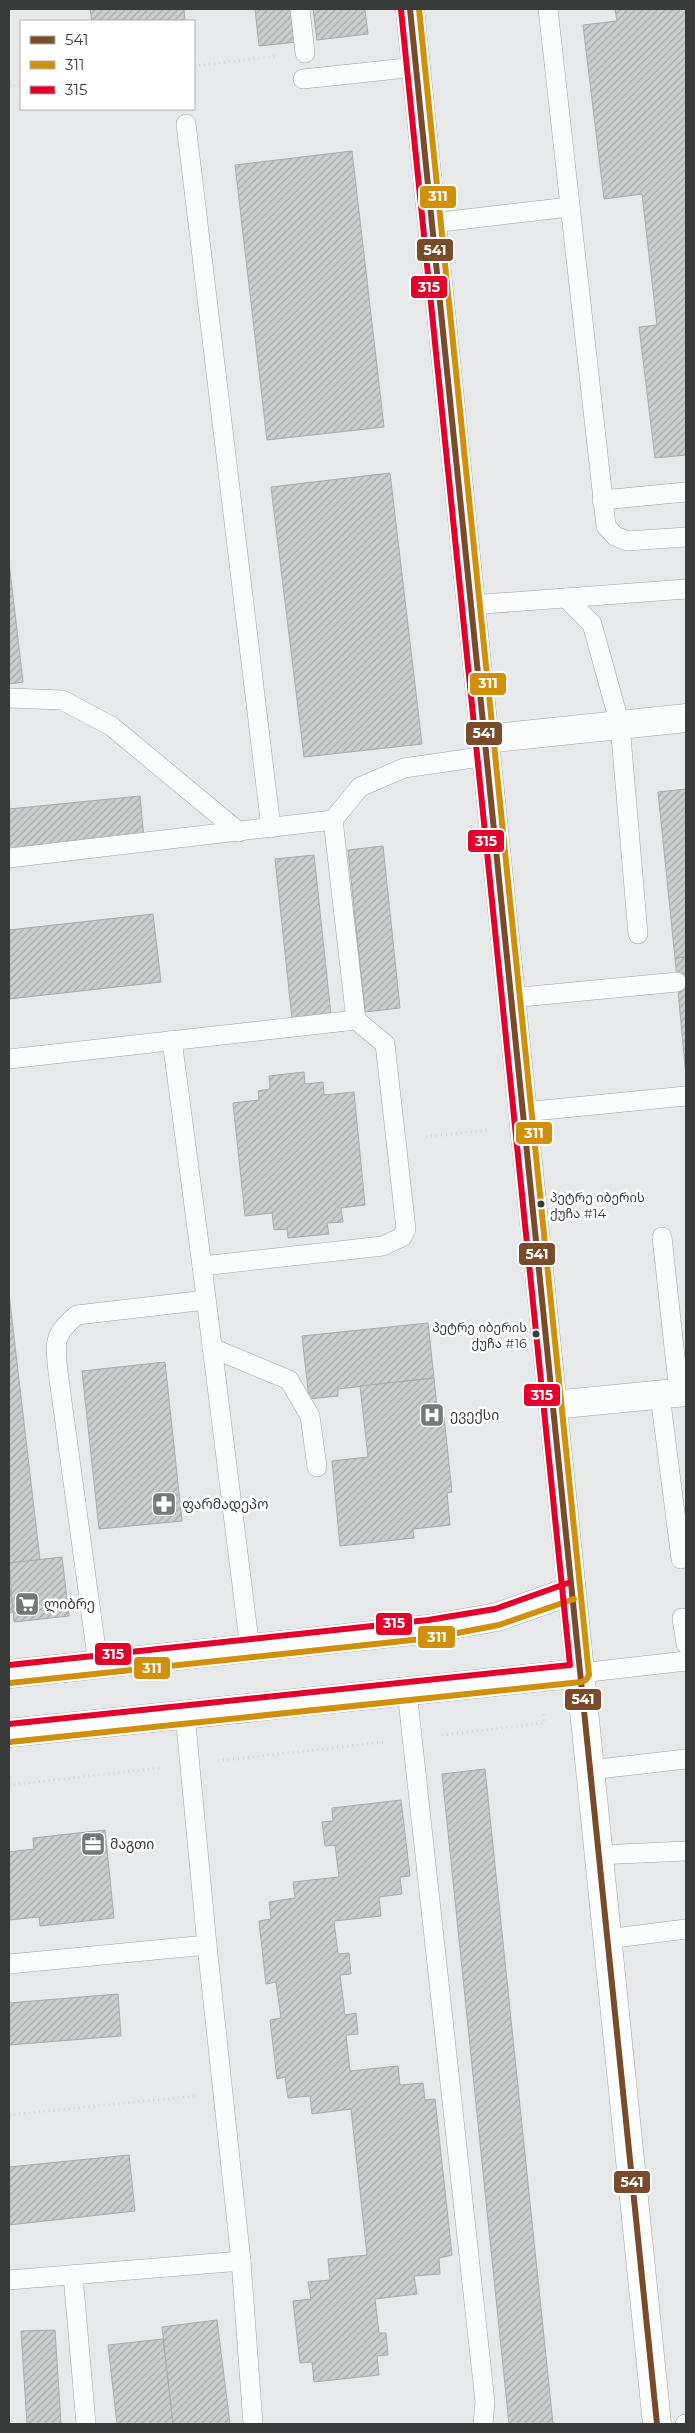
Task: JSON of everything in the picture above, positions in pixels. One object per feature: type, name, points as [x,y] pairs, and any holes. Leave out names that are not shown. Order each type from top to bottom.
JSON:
[{"type":"street","points":[[410,9],[657,2424]]},
{"type":"street","points":[[486,748],[620,725],[686,718]]},
{"type":"street","points":[[553,1405],[675,1393]]},
{"type":"street","points":[[9,1674],[429,1629],[497,1618],[571,1591]]},
{"type":"street","points":[[9,1733],[580,1672]]},
{"type":"lane","points":[[300,9],[305,53]]},
{"type":"lane","points":[[548,9],[568,207],[606,526],[615,536],[627,541],[686,537]]},
{"type":"lane","points":[[303,79],[416,67]]},
{"type":"lane","points":[[186,124],[271,828]]},
{"type":"lane","points":[[432,223],[568,207]]},
{"type":"lane","points":[[602,500],[686,492]]},
{"type":"lane","points":[[471,605],[686,589]]},
{"type":"lane","points":[[566,598],[592,624],[620,725],[638,934]]},
{"type":"lane","points":[[9,698],[62,700],[111,726],[239,832]]},
{"type":"lane","points":[[9,858],[333,820],[360,787],[404,768],[486,748]]},
{"type":"lane","points":[[202,1266],[383,1246],[395,1242],[402,1237],[406,1229],[386,1044],[356,1020],[333,820]]},
{"type":"lane","points":[[511,998],[677,982]]},
{"type":"lane","points":[[9,1059],[356,1020]]},
{"type":"lane","points":[[172,1040],[250,1649]]},
{"type":"lane","points":[[523,1112],[686,1096]]},
{"type":"lane","points":[[662,1237],[675,1393],[681,1558]]},
{"type":"lane","points":[[98,1664],[58,1372],[56,1347],[61,1328],[77,1315],[206,1300]]},
{"type":"lane","points":[[212,1348],[289,1380],[310,1416],[317,1467]]},
{"type":"lane","points":[[682,1618],[686,1644]]},
{"type":"lane","points":[[580,1672],[686,1661]]},
{"type":"lane","points":[[407,1691],[485,2402],[483,2424]]},
{"type":"lane","points":[[185,1714],[207,1944],[241,2261],[253,2424]]},
{"type":"lane","points":[[590,1770],[686,1759]]},
{"type":"lane","points":[[598,1855],[686,1851]]},
{"type":"lane","points":[[607,1939],[686,1930]]},
{"type":"lane","points":[[9,1964],[207,1944]]},
{"type":"lane","points":[[9,2280],[241,2261]]},
{"type":"lane","points":[[73,2274],[86,2424]]},
{"type":"path","points":[[396,1140],[494,1130]]},
{"type":"path","points":[[9,1785],[544,1723],[541,1677]]},
{"type":"path","points":[[9,2115],[178,2098]]},
{"type":"building","points":[[90,9],[184,9],[185,20],[92,20]]},
{"type":"building","points":[[255,9],[294,9],[297,42],[259,46]]},
{"type":"building","points":[[313,9],[365,9],[368,34],[317,40]]},
{"type":"building","points":[[615,9],[686,9],[686,455],[655,458],[639,327],[657,325],[642,194],[604,199],[583,25],[617,21]]},
{"type":"building","points":[[352,151],[384,427],[267,440],[235,165]]},
{"type":"building","points":[[390,473],[422,744],[304,757],[271,487]]},
{"type":"building","points":[[9,562],[23,682],[9,684]]},
{"type":"building","points":[[686,789],[686,957],[675,958],[658,792]]},
{"type":"building","points":[[140,796],[144,839],[9,853],[9,809]]},
{"type":"building","points":[[383,846],[400,1008],[365,1012],[348,850]]},
{"type":"building","points":[[314,855],[331,1015],[292,1019],[275,859]]},
{"type":"building","points":[[153,914],[161,982],[9,999],[9,930]]},
{"type":"building","points":[[686,957],[686,1077],[675,958]]},
{"type":"building","points":[[304,1072],[305,1084],[323,1082],[324,1095],[354,1092],[365,1205],[341,1208],[343,1222],[327,1223],[329,1234],[288,1238],[287,1229],[274,1230],[272,1213],[245,1216],[233,1103],[259,1100],[258,1091],[270,1089],[269,1076]]},
{"type":"building","points":[[9,1294],[40,1560],[9,1563]]},
{"type":"building","points":[[428,1323],[434,1378],[338,1389],[338,1396],[309,1399],[302,1336]]},
{"type":"building","points":[[165,1362],[182,1521],[99,1529],[82,1371]]},
{"type":"building","points":[[434,1378],[438,1418],[444,1417],[452,1492],[447,1493],[450,1525],[413,1529],[414,1538],[340,1546],[332,1461],[368,1457],[360,1386]]},
{"type":"building","points":[[62,1557],[69,1616],[14,1622],[9,1563]]},
{"type":"building","points":[[9,1579],[13,1612],[9,1613]]},
{"type":"building","points":[[485,1769],[553,2424],[509,2424],[442,1774]]},
{"type":"building","points":[[401,1800],[410,1876],[400,1877],[402,1894],[379,1897],[381,1916],[334,1921],[338,1954],[349,1953],[351,1974],[340,1975],[345,2015],[356,2013],[358,2034],[346,2035],[350,2071],[398,2066],[400,2085],[423,2083],[425,2100],[435,2099],[452,2255],[439,2258],[440,2274],[414,2276],[417,2294],[375,2299],[379,2333],[386,2333],[388,2355],[377,2356],[379,2375],[314,2382],[312,2362],[300,2363],[293,2301],[311,2299],[308,2282],[330,2280],[328,2259],[367,2255],[351,2109],[312,2114],[310,2096],[288,2098],[285,2077],[277,2079],[270,2020],[281,2018],[276,1982],[266,1984],[259,1921],[271,1919],[269,1902],[295,1898],[293,1882],[339,1877],[335,1845],[325,1846],[322,1822],[333,1821],[332,1808]]},
{"type":"building","points":[[105,1830],[114,1918],[40,1926],[39,1917],[9,1920],[9,1852],[34,1849],[33,1838]]},
{"type":"building","points":[[118,1994],[121,2036],[9,2045],[9,2003]]},
{"type":"building","points":[[129,2155],[135,2211],[9,2225],[9,2167]]},
{"type":"building","points":[[217,2320],[230,2424],[173,2424],[162,2327]]},
{"type":"building","points":[[55,2330],[61,2424],[27,2424],[21,2331]]},
{"type":"building","points":[[163,2339],[173,2424],[117,2424],[108,2345]]},
{"type":"transit line","name":"541","points":[[410,9],[657,2424]]},
{"type":"transit line","name":"311","points":[[10,1742],[581,1682],[586,1680],[589,1675],[419,9]]},
{"type":"transit line","name":"315","points":[[9,1724],[570,1665],[401,10]]},
{"type":"transit line","name":"315","points":[[9,1665],[428,1620],[495,1609],[568,1583]]},
{"type":"transit line","name":"311","points":[[10,1683],[431,1638],[499,1625],[574,1599]]},
{"type":"place","name":"პეტრე იბერის ქუჩა #14","points":[[541,1204]]},
{"type":"place","name":"პეტრე იბერის ქუჩა #16","points":[[536,1334]]},
{"type":"place","name":"ევექსი","points":[[432,1415]]},
{"type":"place","name":"ფარმადეპო","points":[[164,1504]]},
{"type":"place","name":"ლიბრე","points":[[27,1604]]},
{"type":"place","name":"მაგთი","points":[[93,1844]]}]
